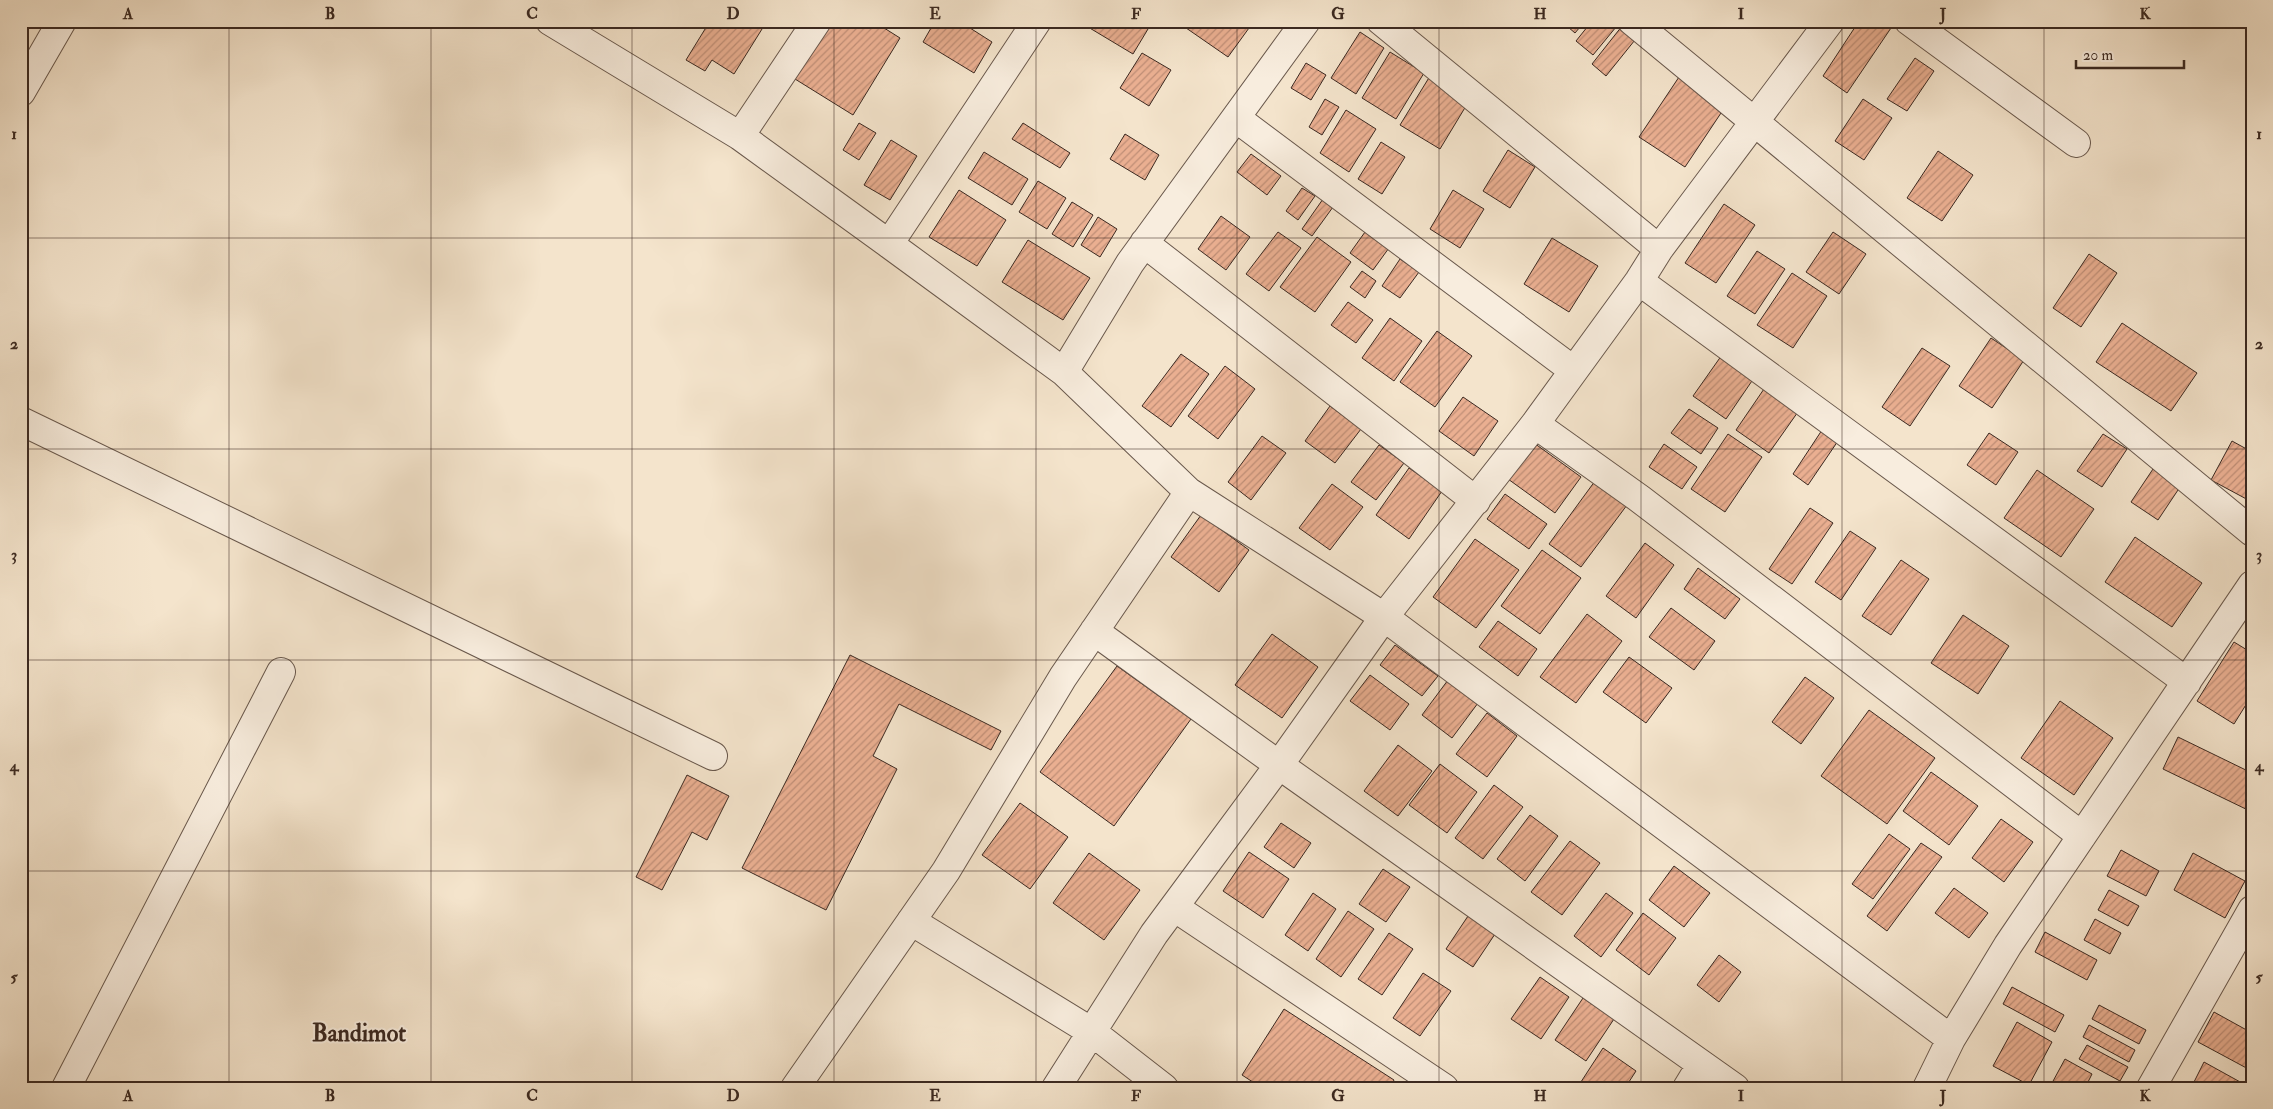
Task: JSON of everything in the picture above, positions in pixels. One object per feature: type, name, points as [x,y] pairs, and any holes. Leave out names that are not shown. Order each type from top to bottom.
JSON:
[{"type":"street","points":[[21,92],[62,21]]},
{"type":"street","points":[[550,21],[581,29],[740,136],[889,244],[1064,372],[1189,492],[1384,617],[1951,1039]]},
{"type":"street","points":[[740,136],[817,21]]},
{"type":"street","points":[[889,244],[1037,21]]},
{"type":"street","points":[[1064,372],[1130,263],[1306,21]]},
{"type":"street","points":[[1381,21],[1659,250]]},
{"type":"street","points":[[1632,21],[2252,532]]},
{"type":"street","points":[[1056,1088],[1174,907],[1279,765],[1384,617],[1535,424],[1639,281],[1659,250],[1830,21]]},
{"type":"street","points":[[1910,21],[2076,144]]},
{"type":"street","points":[[1236,118],[1573,370]]},
{"type":"street","points":[[1144,243],[1476,500]]},
{"type":"street","points":[[1639,281],[2187,682]]},
{"type":"street","points":[[21,421],[713,756]]},
{"type":"street","points":[[1535,424],[1640,499],[2082,836]]},
{"type":"street","points":[[795,1088],[946,871],[1062,677],[1189,492]]},
{"type":"street","points":[[1927,1088],[1951,1039],[2008,945],[2252,585]]},
{"type":"street","points":[[1094,631],[1279,765],[1735,1088]]},
{"type":"street","points":[[66,1088],[281,672]]},
{"type":"street","points":[[1174,907],[1444,1088]]},
{"type":"street","points":[[2151,1088],[2252,910]]},
{"type":"street","points":[[911,921],[1092,1032],[1164,1088]]},
{"type":"street","points":[[1687,1088],[1701,1065]]},
{"type":"building","points":[[710,21],[767,21],[734,74],[712,60],[705,71],[686,60]]},
{"type":"building","points":[[830,21],[873,21],[900,38],[853,115],[795,79]]},
{"type":"building","points":[[935,21],[959,21],[992,42],[974,73],[923,42]]},
{"type":"building","points":[[1092,21],[1147,21],[1151,24],[1133,54],[1088,27]]},
{"type":"building","points":[[1176,21],[1239,21],[1249,28],[1228,57]]},
{"type":"building","points":[[1561,21],[1585,21],[1575,33]]},
{"type":"building","points":[[1592,21],[1621,21],[1593,55],[1576,41]]},
{"type":"building","points":[[1626,21],[1643,30],[1606,76],[1592,64]]},
{"type":"building","points":[[1859,21],[1881,21],[1891,28],[1847,93],[1823,76]]},
{"type":"building","points":[[1360,32],[1384,48],[1356,94],[1331,78]]},
{"type":"building","points":[[1390,52],[1424,73],[1396,119],[1362,98]]},
{"type":"building","points":[[1142,53],[1171,70],[1149,106],[1120,88]]},
{"type":"building","points":[[1915,58],[1934,71],[1907,111],[1887,99]]},
{"type":"building","points":[[1306,63],[1326,75],[1311,100],[1291,88]]},
{"type":"building","points":[[1681,74],[1727,104],[1685,167],[1639,137]]},
{"type":"building","points":[[1430,76],[1469,101],[1440,149],[1400,125]]},
{"type":"building","points":[[1325,99],[1339,107],[1322,135],[1309,127]]},
{"type":"building","points":[[1863,99],[1892,118],[1864,160],[1835,141]]},
{"type":"building","points":[[1346,110],[1376,129],[1349,172],[1320,153]]},
{"type":"building","points":[[859,123],[876,133],[859,160],[843,150]]},
{"type":"building","points":[[1023,123],[1070,153],[1060,168],[1012,139]]},
{"type":"building","points":[[1125,134],[1159,155],[1145,180],[1110,159]]},
{"type":"building","points":[[891,140],[917,156],[890,200],[864,185]]},
{"type":"building","points":[[1381,142],[1405,157],[1382,194],[1358,179]]},
{"type":"building","points":[[1508,150],[1535,167],[1510,208],[1483,191]]},
{"type":"building","points":[[1938,151],[1973,175],[1942,221],[1907,198]]},
{"type":"building","points":[[984,152],[1028,179],[1012,205],[968,178]]},
{"type":"building","points":[[1251,154],[1281,176],[1267,195],[1237,172]]},
{"type":"building","points":[[1038,181],[1066,198],[1047,229],[1019,212]]},
{"type":"building","points":[[1302,188],[1315,196],[1298,220],[1286,211]]},
{"type":"building","points":[[959,190],[1006,220],[977,266],[929,237]]},
{"type":"building","points":[[1453,190],[1484,209],[1460,248],[1430,229]]},
{"type":"building","points":[[1323,199],[1333,207],[1312,236],[1302,229]]},
{"type":"building","points":[[1072,202],[1093,215],[1073,247],[1052,234]]},
{"type":"building","points":[[1724,204],[1755,225],[1716,283],[1685,263]]},
{"type":"building","points":[[1221,216],[1250,237],[1226,270],[1198,249]]},
{"type":"building","points":[[1098,217],[1117,229],[1100,257],[1081,245]]},
{"type":"building","points":[[1370,225],[1394,241],[1373,270],[1350,253]]},
{"type":"building","points":[[1278,232],[1301,248],[1269,291],[1246,274]]},
{"type":"building","points":[[1833,232],[1866,254],[1839,294],[1806,272]]},
{"type":"building","points":[[1317,237],[1351,262],[1315,312],[1280,287]]},
{"type":"building","points":[[1552,238],[1598,266],[1569,312],[1524,284]]},
{"type":"building","points":[[1028,240],[1090,278],[1063,320],[1002,282]]},
{"type":"building","points":[[1757,251],[1785,269],[1755,314],[1727,296]]},
{"type":"building","points":[[2089,254],[2117,273],[2081,327],[2053,308]]},
{"type":"building","points":[[1400,259],[1419,272],[1400,298],[1382,286]]},
{"type":"building","points":[[1362,271],[1376,281],[1365,298],[1350,287]]},
{"type":"building","points":[[1792,273],[1827,296],[1793,348],[1757,325]]},
{"type":"building","points":[[1348,302],[1373,320],[1356,343],[1331,325]]},
{"type":"building","points":[[1390,318],[1422,341],[1394,381],[1362,358]]},
{"type":"building","points":[[2122,323],[2197,373],[2171,411],[2096,362]]},
{"type":"building","points":[[1437,331],[1472,356],[1435,407],[1400,382]]},
{"type":"building","points":[[1991,338],[2024,360],[1992,408],[1959,386]]},
{"type":"building","points":[[1922,348],[1950,366],[1910,426],[1882,407]]},
{"type":"building","points":[[1724,352],[1756,375],[1726,419],[1693,396]]},
{"type":"building","points":[[1181,354],[1209,374],[1171,427],[1142,406]]},
{"type":"building","points":[[1225,366],[1255,389],[1218,439],[1188,416]]},
{"type":"building","points":[[1766,386],[1800,409],[1769,453],[1736,430]]},
{"type":"building","points":[[1463,397],[1498,421],[1474,456],[1439,431]]},
{"type":"building","points":[[1330,406],[1361,429],[1335,463],[1305,441]]},
{"type":"building","points":[[1689,409],[1718,428],[1701,454],[1671,433]]},
{"type":"building","points":[[1824,427],[1840,438],[1808,485],[1793,474]]},
{"type":"building","points":[[1989,433],[2018,452],[1996,485],[1967,465]]},
{"type":"building","points":[[1728,434],[1762,457],[1725,512],[1691,489]]},
{"type":"building","points":[[2103,434],[2127,449],[2102,487],[2077,471]]},
{"type":"building","points":[[1262,436],[1286,453],[1251,500],[1228,482]]},
{"type":"building","points":[[2232,441],[2252,452],[2252,502],[2211,480]]},
{"type":"building","points":[[1534,443],[1581,477],[1555,513],[1508,479]]},
{"type":"building","points":[[1664,444],[1697,467],[1682,489],[1649,467]]},
{"type":"building","points":[[1379,445],[1404,463],[1376,500],[1351,482]]},
{"type":"building","points":[[1409,468],[1442,491],[1409,539],[1376,515]]},
{"type":"building","points":[[2153,469],[2180,487],[2158,520],[2131,502]]},
{"type":"building","points":[[2037,470],[2094,509],[2061,557],[2004,518]]},
{"type":"building","points":[[1595,481],[1627,505],[1581,567],[1549,544]]},
{"type":"building","points":[[1332,484],[1363,507],[1330,550],[1299,528]]},
{"type":"building","points":[[1505,494],[1547,524],[1529,549],[1487,519]]},
{"type":"building","points":[[1810,508],[1833,523],[1792,584],[1769,569]]},
{"type":"building","points":[[1201,515],[1249,550],[1219,592],[1171,557]]},
{"type":"building","points":[[1850,531],[1876,548],[1841,600],[1815,582]]},
{"type":"building","points":[[2135,537],[2202,583],[2172,627],[2105,582]]},
{"type":"building","points":[[1475,539],[1519,570],[1476,628],[1433,597]]},
{"type":"building","points":[[1645,543],[1674,565],[1636,618],[1606,596]]},
{"type":"building","points":[[1542,550],[1581,578],[1540,634],[1501,606]]},
{"type":"building","points":[[1901,560],[1929,579],[1891,635],[1862,616]]},
{"type":"building","points":[[1698,568],[1740,599],[1725,619],[1684,589]]},
{"type":"building","points":[[1671,608],[1715,641],[1694,670],[1649,637]]},
{"type":"building","points":[[1587,614],[1622,641],[1576,703],[1540,677]]},
{"type":"building","points":[[1963,615],[2009,646],[1978,694],[1931,663]]},
{"type":"building","points":[[1498,621],[1537,649],[1518,676],[1479,647]]},
{"type":"building","points":[[1272,634],[1318,667],[1282,718],[1235,685]]},
{"type":"building","points":[[2234,642],[2252,653],[2252,695],[2234,724],[2197,701]]},
{"type":"building","points":[[1395,645],[1438,676],[1422,696],[1380,665]]},
{"type":"building","points":[[850,655],[1001,731],[991,750],[899,704],[873,756],[897,769],[826,910],[742,868]]},
{"type":"building","points":[[1629,657],[1672,688],[1646,723],[1603,692]]},
{"type":"building","points":[[1117,666],[1191,719],[1114,826],[1040,772]]},
{"type":"building","points":[[1370,675],[1409,704],[1390,730],[1350,701]]},
{"type":"building","points":[[1805,677],[1834,698],[1801,744],[1772,722]]},
{"type":"building","points":[[1448,680],[1478,703],[1452,738],[1422,715]]},
{"type":"building","points":[[2060,701],[2113,738],[2074,795],[2021,758]]},
{"type":"building","points":[[1869,710],[1935,758],[1887,824],[1821,776]]},
{"type":"building","points":[[1487,713],[1517,736],[1487,777],[1456,754]]},
{"type":"building","points":[[2178,737],[2252,773],[2252,812],[2163,769]]},
{"type":"building","points":[[1398,745],[1432,771],[1398,816],[1364,791]]},
{"type":"building","points":[[1440,764],[1477,792],[1447,833],[1409,805]]},
{"type":"building","points":[[1931,772],[1978,806],[1949,845],[1903,811]]},
{"type":"building","points":[[687,775],[729,796],[707,840],[692,832],[662,890],[636,877]]},
{"type":"building","points":[[1494,785],[1523,807],[1483,859],[1455,838]]},
{"type":"building","points":[[1020,803],[1068,837],[1030,889],[982,855]]},
{"type":"building","points":[[1530,815],[1558,836],[1525,881],[1497,859]]},
{"type":"building","points":[[2001,819],[2033,842],[2004,882],[1972,858]]},
{"type":"building","points":[[1281,823],[1311,843],[1294,868],[1264,847]]},
{"type":"building","points":[[1889,834],[1910,849],[1873,899],[1852,884]]},
{"type":"building","points":[[1570,841],[1600,863],[1562,915],[1531,892]]},
{"type":"building","points":[[1921,843],[1942,857],[1887,931],[1867,916]]},
{"type":"building","points":[[2121,850],[2159,871],[2146,896],[2107,876]]},
{"type":"building","points":[[1249,852],[1289,879],[1263,918],[1223,891]]},
{"type":"building","points":[[1089,853],[1140,890],[1104,940],[1053,903]]},
{"type":"building","points":[[2193,853],[2245,881],[2225,918],[2174,890]]},
{"type":"building","points":[[1674,866],[1710,893],[1684,927],[1649,900]]},
{"type":"building","points":[[1383,869],[1410,887],[1386,922],[1359,904]]},
{"type":"building","points":[[1954,888],[1988,913],[1969,938],[1935,913]]},
{"type":"building","points":[[2109,890],[2139,906],[2128,926],[2098,910]]},
{"type":"building","points":[[1313,893],[1336,909],[1308,951],[1285,935]]},
{"type":"building","points":[[1606,893],[1633,913],[1601,957],[1574,936]]},
{"type":"building","points":[[1348,911],[1374,929],[1341,977],[1316,959]]},
{"type":"building","points":[[1643,913],[1676,938],[1649,975],[1616,950]]},
{"type":"building","points":[[1468,916],[1495,934],[1473,967],[1446,949]]},
{"type":"building","points":[[2095,919],[2121,933],[2110,954],[2084,940]]},
{"type":"building","points":[[2045,932],[2097,960],[2087,980],[2035,952]]},
{"type":"building","points":[[1389,933],[1413,949],[1382,995],[1358,979]]},
{"type":"building","points":[[1719,955],[1741,972],[1719,1002],[1697,985]]},
{"type":"building","points":[[1423,973],[1451,991],[1420,1036],[1393,1018]]},
{"type":"building","points":[[1540,977],[1569,997],[1541,1039],[1511,1019]]},
{"type":"building","points":[[2012,987],[2064,1015],[2055,1032],[2003,1004]]},
{"type":"building","points":[[1583,998],[1614,1019],[1586,1061],[1555,1040]]},
{"type":"building","points":[[2099,1005],[2146,1030],[2139,1044],[2092,1019]]},
{"type":"building","points":[[1284,1009],[1394,1080],[1390,1088],[1262,1088],[1242,1075]]},
{"type":"building","points":[[2214,1012],[2252,1033],[2252,1071],[2198,1042]]},
{"type":"building","points":[[2017,1022],[2052,1042],[2029,1085],[1993,1066]]},
{"type":"building","points":[[2089,1025],[2135,1050],[2129,1062],[2083,1037]]},
{"type":"building","points":[[2087,1045],[2128,1067],[2120,1081],[2079,1059]]},
{"type":"building","points":[[1603,1048],[1636,1071],[1625,1088],[1577,1088]]},
{"type":"building","points":[[2065,1059],[2092,1074],[2085,1088],[2060,1088],[2052,1083]]},
{"type":"building","points":[[2204,1062],[2242,1083],[2239,1088],[2191,1088]]},
{"type":"district","name":"Bandimot","points":[[359,1033]]}]
